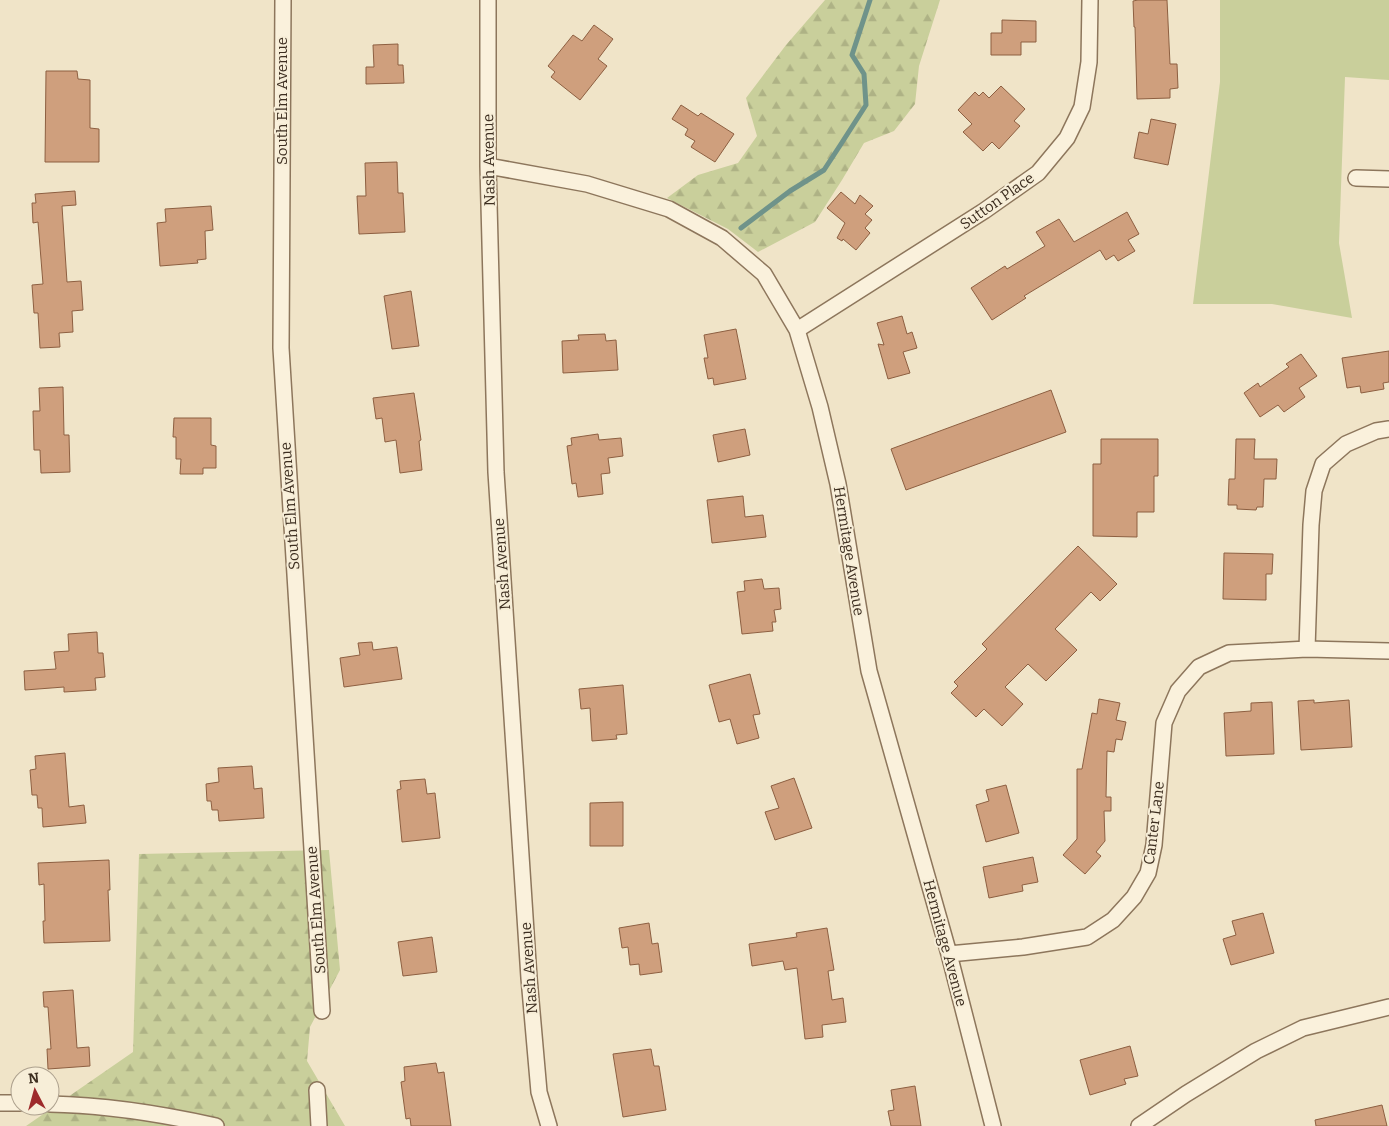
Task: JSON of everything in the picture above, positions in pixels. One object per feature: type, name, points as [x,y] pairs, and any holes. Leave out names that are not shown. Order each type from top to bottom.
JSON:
[{"type":"street","name":"South Elm Avenue","points":[[283,0],[280,348],[322,1011]]},
{"type":"street","name":"Nash Avenue","points":[[488,0],[488,166],[496,472],[529,978],[539,1092],[549,1126]]},
{"type":"street","name":"Sutton Place","points":[[797,330],[984,211],[1038,173],[1067,138],[1082,107],[1089,62],[1090,0]]},
{"type":"street","name":"Hermitage Avenue","points":[[488,166],[586,184],[669,209],[722,238],[764,274],[797,330],[820,407],[838,484],[869,671],[949,954],[993,1126]]},
{"type":"street","points":[[1356,178],[1389,180]]},
{"type":"street","points":[[1308,649],[1310,525],[1314,491],[1323,464],[1346,444],[1376,431],[1389,429]]},
{"type":"street","name":"Canter Lane","points":[[949,954],[1023,947],[1087,937],[1113,920],[1134,897],[1148,873],[1154,845],[1164,722],[1178,691],[1199,667],[1229,653],[1308,649],[1389,651]]},
{"type":"street","points":[[1139,1126],[1186,1094],[1256,1051],[1303,1028],[1389,1007]]},
{"type":"street","points":[[317,1090],[319,1126]]},
{"type":"street","points":[[60,1104],[80,1105],[182,1119],[216,1126]]},
{"type":"green space","points":[[825,0],[940,0],[919,66],[915,104],[894,131],[864,143],[815,222],[758,252],[728,229],[667,198],[698,175],[738,163],[757,136],[746,98],[786,45]]},
{"type":"green space","points":[[1220,0],[1389,0],[1389,80],[1345,77],[1339,243],[1352,318],[1272,304],[1193,304],[1220,82]]},
{"type":"green space","points":[[329,850],[340,970],[310,1027],[307,1061],[345,1126],[26,1126],[40,1116],[60,1116],[60,1102],[133,1052],[139,854]]},
{"type":"building","points":[[1167,0],[1170,64],[1177,64],[1178,88],[1170,89],[1170,98],[1137,99],[1133,1]]},
{"type":"building","points":[[1002,20],[1036,21],[1036,42],[1021,42],[1021,55],[991,55],[991,33],[1002,33]]},
{"type":"building","points":[[594,25],[613,39],[598,59],[607,66],[580,100],[551,77],[555,72],[548,66],[573,35],[582,41]]},
{"type":"building","points":[[398,44],[398,65],[403,65],[404,83],[366,84],[366,67],[374,67],[373,45]]},
{"type":"building","points":[[46,71],[77,71],[78,79],[90,80],[90,128],[99,129],[99,162],[45,162]]},
{"type":"building","points":[[1001,86],[1025,109],[1014,121],[1020,126],[999,149],[992,142],[983,151],[963,132],[972,124],[958,110],[975,92],[979,96],[983,92],[989,98]]},
{"type":"building","points":[[681,105],[698,116],[701,113],[734,134],[715,162],[691,147],[695,141],[685,135],[688,129],[672,119]]},
{"type":"building","points":[[1151,119],[1176,124],[1168,165],[1134,158],[1139,132],[1148,134]]},
{"type":"building","points":[[397,162],[398,193],[403,193],[405,232],[359,234],[357,196],[366,196],[365,163]]},
{"type":"building","points":[[75,191],[76,205],[62,206],[67,282],[81,281],[83,310],[72,311],[73,332],[59,333],[60,347],[40,348],[38,313],[34,313],[32,285],[43,284],[38,222],[33,223],[32,203],[36,203],[35,194]]},
{"type":"building","points":[[841,192],[855,204],[860,195],[873,206],[865,214],[872,220],[865,228],[870,233],[856,250],[843,239],[842,241],[837,238],[845,223],[827,208]]},
{"type":"building","points":[[211,206],[213,230],[205,231],[206,259],[197,260],[198,263],[160,266],[157,223],[166,222],[165,209]]},
{"type":"building","points":[[1127,212],[1139,234],[1128,240],[1135,251],[1118,261],[1114,255],[1106,260],[1100,250],[1024,296],[1026,298],[992,320],[971,288],[1005,266],[1007,269],[1045,246],[1036,232],[1059,219],[1074,242]]},
{"type":"building","points":[[411,291],[419,346],[392,349],[384,296]]},
{"type":"building","points":[[902,316],[907,334],[912,332],[917,348],[903,352],[910,373],[888,379],[878,344],[884,345],[877,323]]},
{"type":"building","points":[[736,329],[746,379],[714,385],[713,378],[708,379],[704,358],[708,358],[704,335]]},
{"type":"building","points":[[605,334],[606,341],[616,340],[618,370],[563,373],[562,341],[579,340],[578,335]]},
{"type":"building","points":[[1389,351],[1389,382],[1383,383],[1384,389],[1361,393],[1360,386],[1347,388],[1342,358]]},
{"type":"building","points":[[1301,354],[1317,376],[1299,388],[1305,397],[1284,412],[1278,405],[1260,417],[1244,393],[1258,383],[1260,387],[1289,367],[1286,364]]},
{"type":"building","points":[[63,387],[64,435],[69,435],[70,472],[41,473],[40,450],[34,450],[33,411],[40,411],[39,388]]},
{"type":"building","points":[[1051,390],[1066,432],[906,490],[891,449]]},
{"type":"building","points":[[414,393],[421,440],[419,441],[422,470],[400,473],[396,440],[385,442],[382,418],[376,419],[373,398]]},
{"type":"building","points":[[174,418],[211,418],[211,445],[216,446],[216,468],[203,468],[203,474],[180,474],[181,459],[176,459],[176,437],[173,437]]},
{"type":"building","points":[[745,429],[750,455],[718,462],[713,435]]},
{"type":"building","points":[[598,434],[599,440],[621,438],[623,456],[608,458],[610,473],[601,474],[603,494],[578,497],[576,483],[572,484],[567,446],[572,445],[571,438]]},
{"type":"building","points":[[1101,439],[1158,439],[1158,476],[1154,476],[1154,512],[1137,512],[1137,537],[1093,536],[1093,464],[1101,464]]},
{"type":"building","points":[[1236,439],[1255,439],[1254,459],[1277,459],[1276,479],[1264,479],[1263,507],[1257,507],[1256,510],[1237,509],[1237,505],[1228,505],[1229,479],[1235,479]]},
{"type":"building","points":[[743,496],[745,517],[763,515],[766,537],[712,543],[707,500]]},
{"type":"building","points":[[1078,546],[1117,584],[1100,601],[1091,592],[1055,629],[1077,650],[1046,681],[1028,664],[1005,687],[1023,704],[1002,726],[984,709],[976,717],[951,693],[958,686],[954,682],[987,649],[982,644]]},
{"type":"building","points":[[1224,553],[1273,554],[1272,574],[1266,574],[1266,600],[1223,599]]},
{"type":"building","points":[[762,579],[764,589],[779,588],[781,609],[774,610],[776,622],[772,622],[773,631],[742,634],[737,592],[745,591],[744,581]]},
{"type":"building","points":[[97,632],[98,653],[103,653],[105,677],[95,678],[96,690],[64,692],[64,687],[25,690],[24,671],[56,669],[54,652],[69,651],[68,634]]},
{"type":"building","points":[[372,642],[373,650],[397,647],[402,679],[344,687],[340,658],[360,655],[358,643]]},
{"type":"building","points":[[750,674],[760,714],[753,715],[759,738],[737,744],[730,719],[719,722],[709,685]]},
{"type":"building","points":[[623,685],[627,734],[616,735],[617,739],[592,741],[590,708],[581,709],[579,689]]},
{"type":"building","points":[[1099,699],[1120,703],[1116,720],[1126,722],[1122,740],[1116,739],[1114,752],[1107,751],[1106,797],[1111,797],[1111,811],[1104,811],[1105,841],[1096,852],[1101,856],[1085,874],[1063,855],[1077,839],[1077,769],[1082,769],[1092,713],[1097,714]]},
{"type":"building","points":[[1314,700],[1314,703],[1349,700],[1352,747],[1301,750],[1298,701]]},
{"type":"building","points":[[1272,702],[1274,754],[1226,756],[1224,713],[1251,711],[1251,703]]},
{"type":"building","points":[[65,753],[69,807],[84,805],[86,823],[43,827],[42,808],[38,808],[37,795],[32,795],[30,770],[36,769],[35,756]]},
{"type":"building","points":[[252,766],[254,789],[262,788],[264,818],[219,821],[218,810],[212,810],[211,801],[207,801],[206,784],[219,782],[218,768]]},
{"type":"building","points":[[794,778],[812,828],[775,840],[765,812],[779,808],[771,786]]},
{"type":"building","points":[[425,779],[427,794],[435,793],[440,838],[402,842],[397,790],[401,789],[400,781]]},
{"type":"building","points":[[1006,785],[1019,833],[986,842],[976,805],[989,801],[986,790]]},
{"type":"building","points":[[623,802],[623,846],[590,846],[590,803]]},
{"type":"building","points":[[1033,857],[1038,882],[1022,885],[1023,891],[989,898],[983,867]]},
{"type":"building","points":[[109,860],[110,941],[44,943],[44,884],[39,885],[38,863]]},
{"type":"building","points":[[1263,913],[1274,953],[1231,965],[1223,939],[1236,935],[1232,921]]},
{"type":"building","points":[[649,923],[652,944],[658,943],[662,972],[640,975],[639,964],[630,965],[628,947],[622,948],[619,928]]},
{"type":"building","points":[[827,928],[834,970],[828,971],[832,1000],[843,998],[846,1022],[822,1025],[823,1037],[805,1039],[797,968],[785,970],[783,961],[752,966],[749,944],[797,937],[796,933]]},
{"type":"building","points":[[432,937],[437,972],[403,976],[398,942]]},
{"type":"building","points":[[73,990],[77,1048],[89,1047],[90,1066],[60,1068],[60,1066],[48,1066],[47,1049],[51,1049],[48,1007],[44,1007],[43,992]]},
{"type":"building","points":[[1130,1046],[1138,1076],[1124,1079],[1126,1084],[1090,1095],[1080,1060]]},
{"type":"building","points":[[651,1049],[654,1066],[659,1066],[666,1110],[623,1117],[613,1054]]},
{"type":"building","points":[[436,1063],[438,1073],[444,1072],[451,1126],[411,1126],[410,1118],[406,1119],[401,1082],[405,1081],[404,1067]]},
{"type":"building","points":[[915,1086],[921,1126],[891,1126],[888,1111],[894,1110],[891,1090]]},
{"type":"building","points":[[1382,1105],[1387,1126],[1316,1126],[1315,1120]]},
{"type":"waterway","points":[[741,228],[790,191],[824,170],[866,105],[864,74],[852,55],[870,0]]}]
